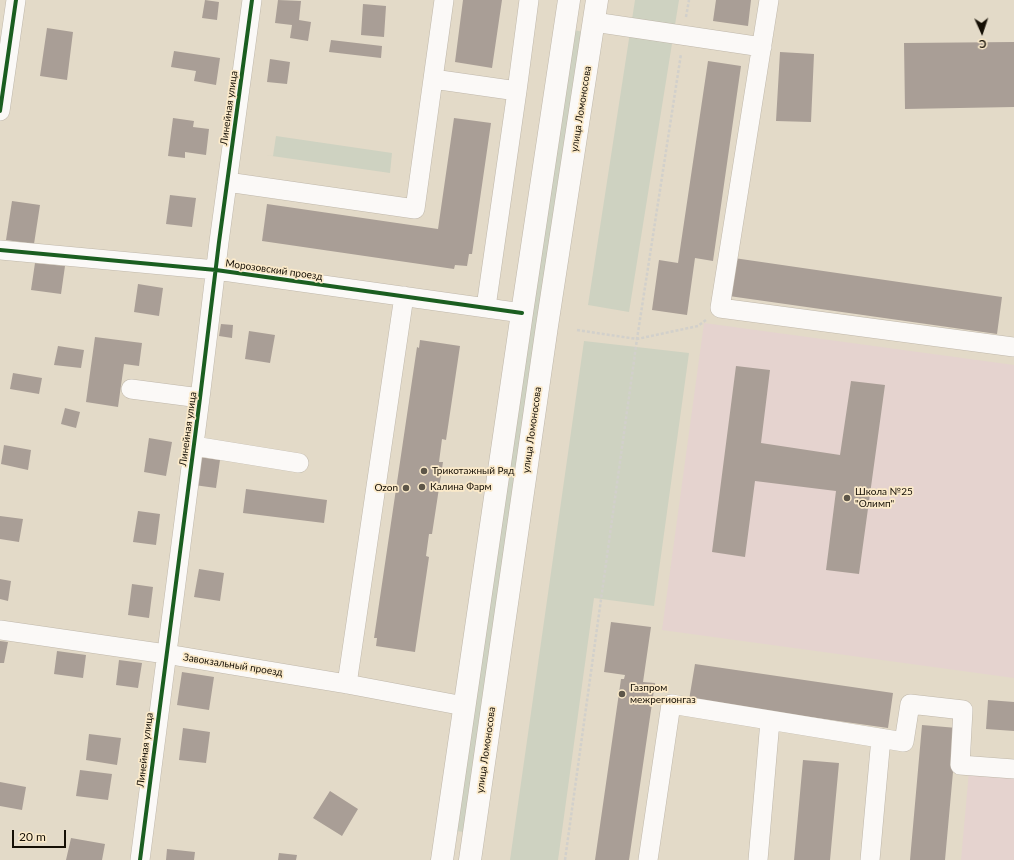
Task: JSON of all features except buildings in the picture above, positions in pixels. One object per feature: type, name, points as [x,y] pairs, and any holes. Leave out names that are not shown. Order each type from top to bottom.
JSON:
[{"type":"main road","name":"улица Ломоносова","points":[[471,854],[546,333],[597,0]]},
{"type":"main road","points":[[471,854],[443,852],[568,9],[594,22]]},
{"type":"street","points":[[0,111],[16,0]]},
{"type":"street","name":"Линейная улица","points":[[140,860],[227,182],[252,0]]},
{"type":"street","points":[[227,182],[415,209],[444,0]]},
{"type":"street","points":[[486,307],[529,0]]},
{"type":"street","points":[[769,0],[720,308],[1014,347]]},
{"type":"street","points":[[594,22],[762,47]]},
{"type":"street","points":[[433,79],[516,91]]},
{"type":"street","name":"Морозовский проезд","points":[[0,250],[216,270],[522,313]]},
{"type":"street","points":[[347,684],[404,296]]},
{"type":"street","points":[[130,389],[200,398]]},
{"type":"street","points":[[194,446],[299,463]]},
{"type":"street","name":"Завокзальный проезд","points":[[0,630],[166,654],[347,684],[464,706]]},
{"type":"street","points":[[648,860],[671,704],[904,742],[910,704],[963,710],[960,765],[1014,769]]},
{"type":"street","points":[[758,860],[770,721]]},
{"type":"street","points":[[870,860],[881,738]]},
{"type":"path","points":[[685,24],[689,0]]},
{"type":"path","points":[[565,860],[637,339],[682,47]]},
{"type":"path","points":[[577,330],[637,339],[698,326],[720,308]]},
{"type":"shaded area","name":"Школа №25 \"Олимп\"","points":[[704,323],[1014,365],[1014,678],[662,630]]},
{"type":"shaded area","points":[[969,771],[1014,775],[1014,860],[961,860]]},
{"type":"green space","points":[[635,0],[679,0],[629,312],[588,305]]},
{"type":"green space","points":[[574,30],[583,32],[464,832],[456,831]]},
{"type":"green space","points":[[276,136],[392,153],[390,173],[265,155],[273,156]]},
{"type":"green space","points":[[584,341],[689,353],[654,606],[594,598],[558,860],[510,860]]},
{"type":"cycle path","points":[[0,111],[16,0]]},
{"type":"cycle path","points":[[140,860],[219,242],[252,0]]},
{"type":"cycle path","points":[[0,250],[216,270],[522,313]]},
{"type":"place","name":"Трикотажный Ряд","points":[[424,471]]},
{"type":"place","name":"Калина Фарм","points":[[422,487]]},
{"type":"place","name":"Ozon","points":[[406,488]]},
{"type":"place","name":"Школа №25 \"Олимп\"","points":[[847,498]]},
{"type":"place","name":"Газпром межрегионгаз","points":[[622,694]]}]
